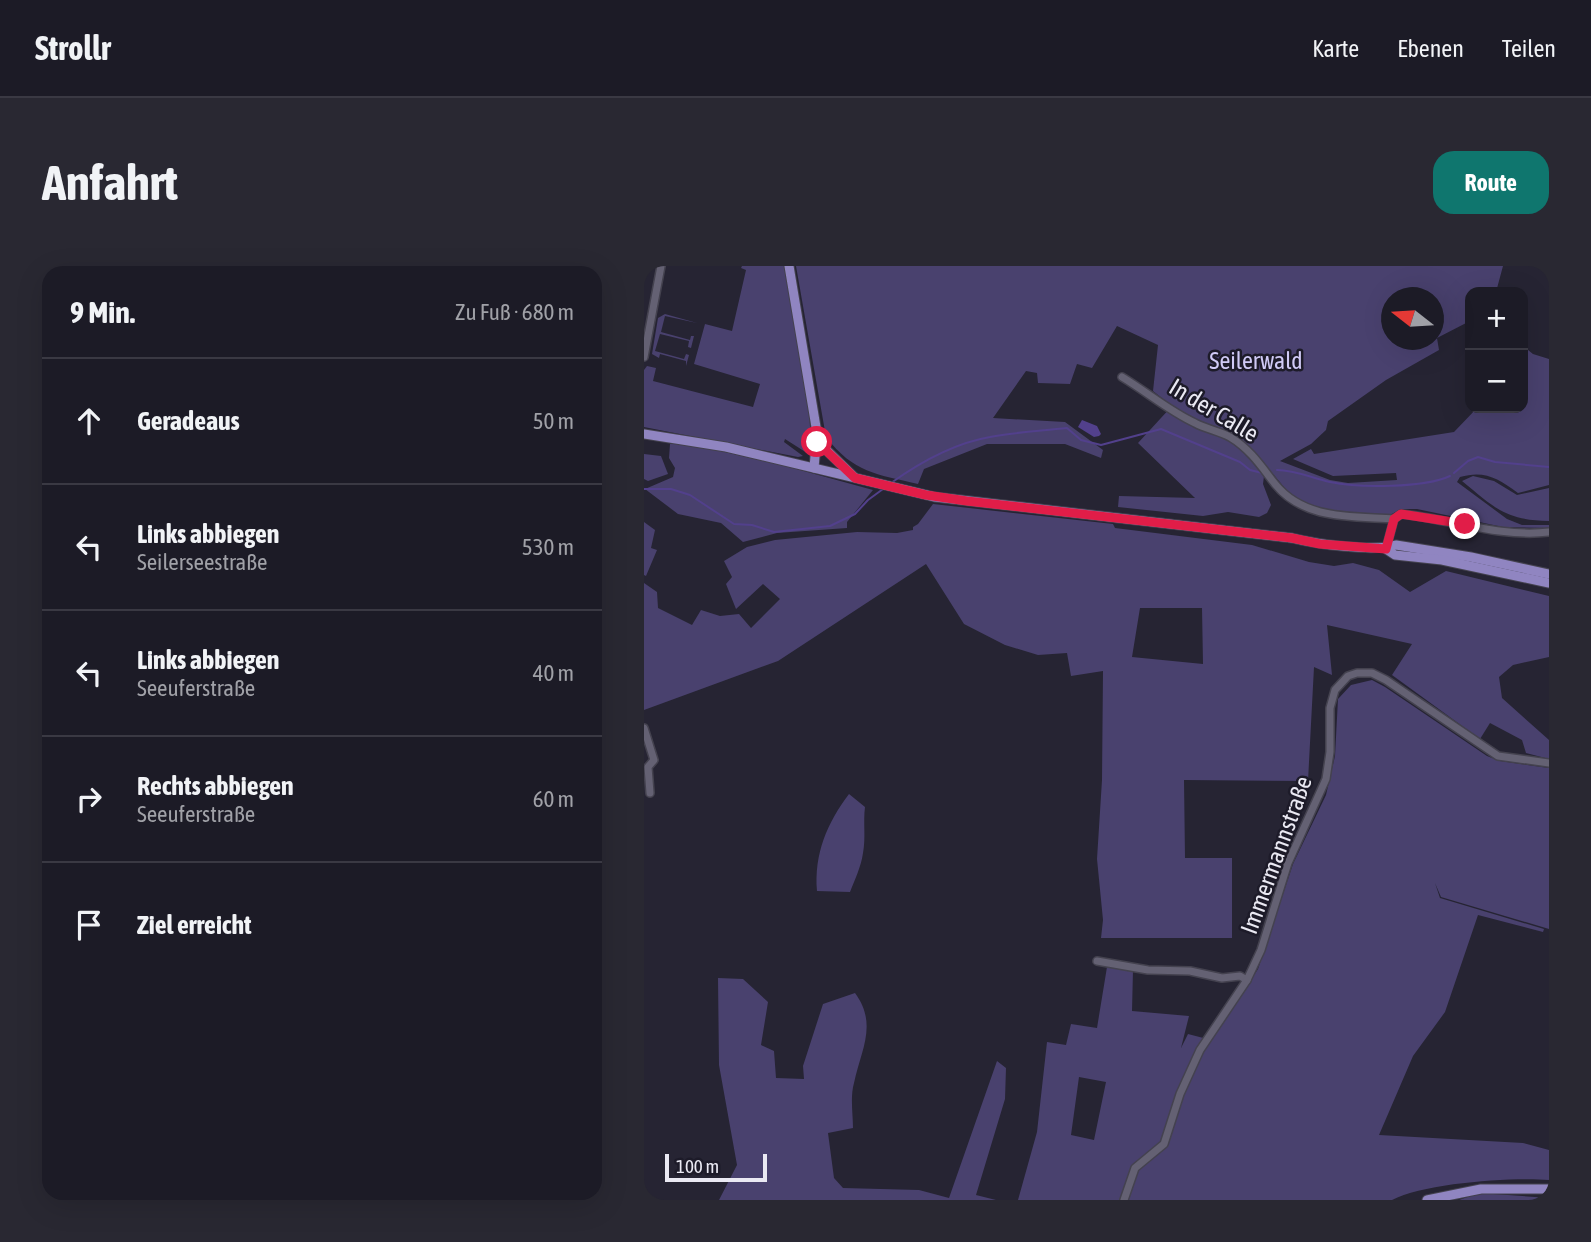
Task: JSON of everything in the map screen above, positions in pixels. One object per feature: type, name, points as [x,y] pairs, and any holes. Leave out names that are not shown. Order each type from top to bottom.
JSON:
[{"type":"main road","points":[[789,266],[817,442],[814,468]]},
{"type":"main road","points":[[644,433],[726,447],[902,490],[967,501],[1292,538],[1320,544],[1386,549],[1396,545],[1471,557],[1549,574]]},
{"type":"main road","points":[[817,442],[855,478]]},
{"type":"main road","points":[[1386,549],[1395,555],[1442,560],[1549,583]]},
{"type":"main road","points":[[1427,1200],[1481,1189],[1549,1189]]},
{"type":"street","points":[[644,357],[661,266]]},
{"type":"street","name":"In der Calle","points":[[1122,377],[1195,423],[1230,437],[1255,456],[1275,485],[1291,501],[1309,510],[1332,515],[1394,519],[1401,514],[1434,517],[1488,529],[1549,532]]},
{"type":"street","points":[[1386,549],[1394,519]]},
{"type":"street","name":"Immermannstraße","points":[[1124,1200],[1135,1168],[1164,1144],[1180,1094],[1200,1049],[1247,980],[1261,950],[1288,863],[1323,788],[1329,765],[1331,698],[1341,681],[1357,673],[1372,673],[1498,756],[1549,763]]},
{"type":"street","points":[[644,728],[654,760],[648,767],[650,793]]},
{"type":"street","points":[[1097,961],[1147,970],[1190,971],[1222,978],[1240,976],[1247,980]]},
{"type":"green space","points":[[784,266],[809,406],[810,427],[807,453],[785,439],[784,442],[803,456],[644,427],[644,370],[647,366],[656,368],[653,381],[753,407],[760,384],[694,364],[705,324],[732,331],[746,270],[741,268]]},
{"type":"green space","name":"Seilerwald","points":[[796,266],[1503,266],[1497,287],[1465,287],[1465,324],[1444,334],[1444,287],[1381,287],[1381,350],[1439,350],[1386,380],[1328,421],[1326,430],[1311,444],[1280,461],[1330,480],[1348,483],[1397,480],[1396,473],[1333,476],[1293,459],[1311,449],[1314,454],[1454,432],[1472,413],[1528,413],[1528,350],[1549,359],[1549,485],[1518,493],[1504,483],[1484,475],[1460,477],[1457,482],[1507,519],[1522,525],[1549,525],[1549,528],[1503,527],[1417,509],[1401,509],[1390,515],[1333,513],[1310,508],[1294,499],[1273,474],[1264,476],[1263,484],[1271,505],[1267,513],[1259,517],[1228,512],[1203,516],[1118,507],[1119,496],[1195,498],[1138,443],[1172,406],[1153,391],[1158,345],[1117,326],[1092,368],[1077,364],[1070,384],[1038,383],[1037,373],[1026,371],[993,418],[1065,422],[1103,450],[1101,458],[1065,444],[987,444],[924,469],[918,484],[867,470],[836,449],[826,437]]},
{"type":"green space","points":[[665,314],[697,323],[665,316],[661,332],[690,340],[691,336],[694,336],[691,348],[688,347],[689,341],[660,334],[655,351],[684,359],[686,354],[689,355],[686,366],[686,361],[660,354],[659,358],[652,354],[658,318]]},
{"type":"green space","points":[[686,443],[873,490],[847,522],[847,528],[777,533],[743,542],[721,523],[678,514],[645,489],[673,477],[675,468],[669,458],[670,444]]},
{"type":"green space","points":[[644,454],[661,456],[668,474],[648,481],[644,479]]},
{"type":"green space","points":[[1473,476],[1494,481],[1517,495],[1549,488],[1549,521],[1521,518],[1501,511],[1462,481]]},
{"type":"green space","points":[[933,504],[1113,524],[1115,528],[1252,545],[1309,562],[1334,566],[1353,563],[1379,570],[1410,592],[1446,571],[1549,596],[1549,657],[1513,665],[1499,677],[1502,698],[1549,740],[1549,759],[1526,753],[1522,740],[1490,723],[1480,739],[1392,675],[1412,644],[1327,625],[1332,675],[1314,667],[1308,781],[1184,780],[1185,858],[1232,858],[1232,938],[1101,938],[1103,920],[1097,859],[1102,780],[1103,671],[1071,676],[1067,653],[1038,655],[1005,645],[964,624],[926,564],[778,661],[644,710],[644,583],[657,592],[658,608],[692,625],[701,610],[720,616],[739,614],[751,628],[780,599],[763,584],[736,609],[726,584],[732,577],[724,561],[747,547],[775,540],[857,532],[897,533],[913,530]],"holes":[[[1140,608],[1202,608],[1203,664],[1132,657]]]},
{"type":"green space","points":[[644,522],[655,530],[651,548],[657,550],[646,576],[644,575]]},
{"type":"green space","points":[[1372,680],[1487,756],[1500,761],[1549,768],[1549,929],[1441,897],[1435,883],[1440,898],[1544,929],[1543,932],[1478,915],[1445,1012],[1413,1056],[1379,1135],[1523,1143],[1549,1150],[1549,1180],[1469,1182],[1425,1189],[1392,1200],[1018,1200],[1037,1132],[1047,1042],[1066,1045],[1071,1024],[1097,1028],[1107,967],[1133,970],[1132,1011],[1189,1016],[1181,1048],[1188,1034],[1211,1040],[1258,969],[1293,864],[1326,795],[1335,756],[1338,699],[1351,685]],"holes":[[[1079,1077],[1106,1082],[1094,1140],[1071,1135]]]},
{"type":"green space","points":[[849,794],[865,807],[864,847],[859,868],[850,892],[817,891],[820,852],[834,816]]},
{"type":"green space","points":[[718,978],[743,979],[768,1002],[761,1045],[774,1051],[776,1078],[804,1079],[803,1066],[823,1004],[855,993],[862,1004],[867,1026],[853,1088],[853,1128],[828,1133],[834,1178],[843,1188],[919,1190],[949,1198],[997,1061],[1006,1068],[1005,1099],[976,1195],[996,1200],[719,1200],[737,1165],[719,1065]]},
{"type":"green space","points":[[1479,1193],[1549,1198],[1549,1200],[1459,1200]]},
{"type":"shaded area","points":[[1082,420],[1097,426],[1101,434],[1094,437],[1078,427]]},
{"type":"waterway","points":[[891,483],[925,461],[964,444],[999,435],[1067,428],[1081,440],[1101,445],[1161,429],[1262,473]]},
{"type":"waterway","points":[[1454,473],[1468,461],[1478,457],[1495,462],[1549,467]]},
{"type":"waterway","points":[[1277,470],[1342,484],[1374,486],[1424,483],[1450,476]]},
{"type":"waterway","points":[[644,489],[671,489],[690,495],[734,524],[752,525],[774,532],[830,526],[855,514],[883,489]]},
{"type":"route","points":[[817,442],[855,478],[926,495],[967,501],[1292,538],[1320,544],[1386,549],[1394,519],[1401,514],[1434,517],[1465,524]]}]
